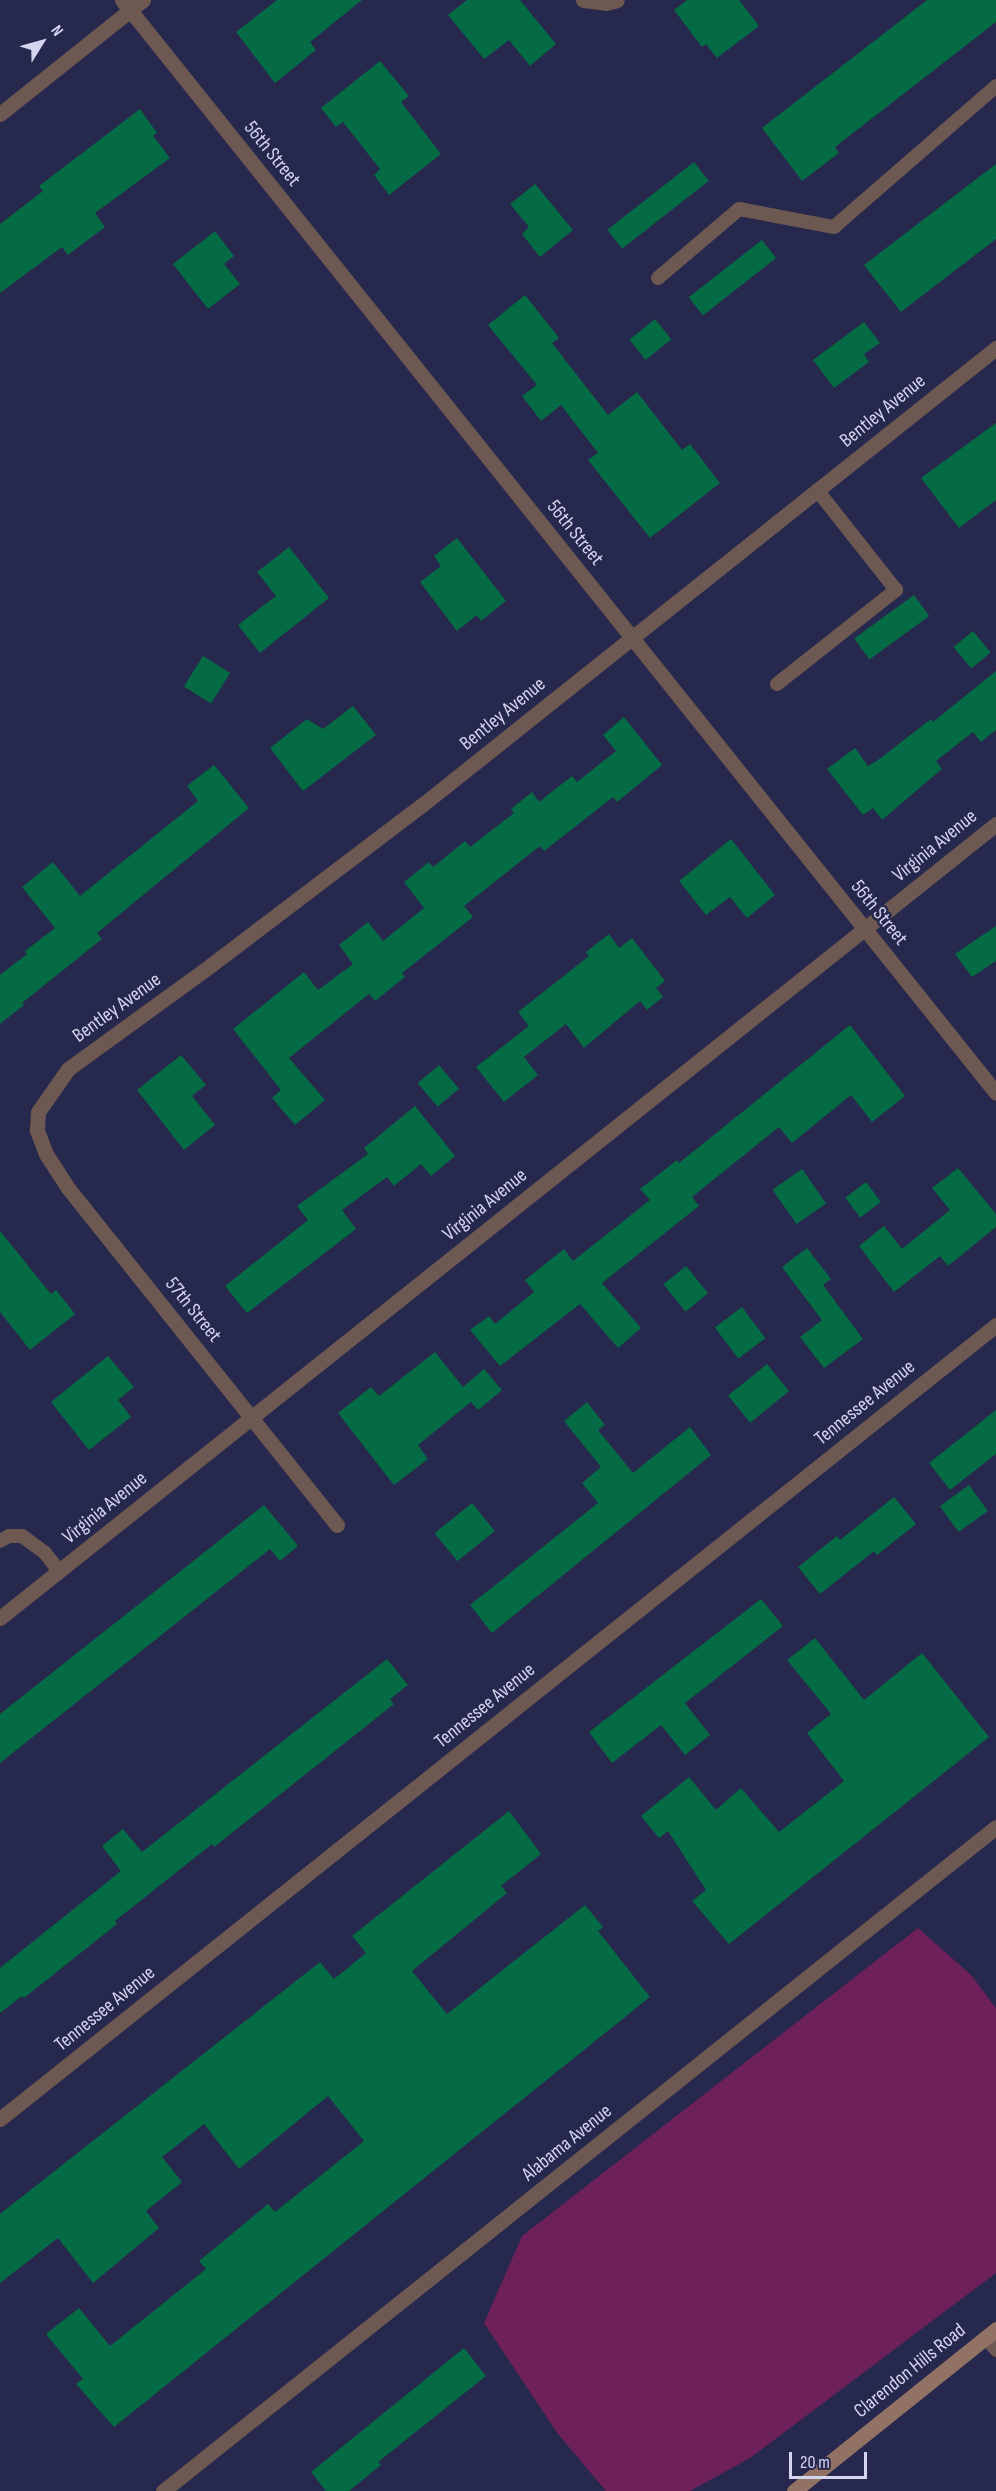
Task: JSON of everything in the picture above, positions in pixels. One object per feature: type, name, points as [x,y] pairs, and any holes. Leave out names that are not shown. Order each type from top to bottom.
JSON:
[{"type":"street","points":[[0,114],[126,5],[143,0]]},
{"type":"street","points":[[583,0],[606,3],[616,0]]},
{"type":"street","name":"56th Street","points":[[126,5],[996,1093]]},
{"type":"street","name":"Bentley Avenue","points":[[38,1112],[68,1069],[211,965],[413,812],[996,348]]},
{"type":"street","name":"Virginia Avenue","points":[[0,1618],[996,824]]},
{"type":"street","name":"57th Street","points":[[38,1112],[37,1130],[46,1154],[68,1188],[337,1525]]},
{"type":"street","name":"Tennessee Avenue","points":[[0,2119],[996,1325]]},
{"type":"street","name":"Alabama Avenue","points":[[163,2491],[996,1827]]},
{"type":"street","name":"Clarendon Hills Road","points":[[794,2491],[993,2338]]},
{"type":"lane","points":[[658,278],[739,209],[834,227],[996,86]]},
{"type":"lane","points":[[777,684],[896,590],[817,490]]},
{"type":"lane","points":[[0,1541],[9,1536],[22,1536],[45,1553],[59,1571]]},
{"type":"shaded area","points":[[918,1928],[971,1975],[996,2008],[996,2273],[750,2458],[690,2491],[606,2491],[558,2434],[484,2323],[522,2236]]},
{"type":"building","points":[[277,0],[362,0],[310,42],[316,50],[275,83],[236,32]]},
{"type":"building","points":[[467,0],[520,0],[556,44],[530,66],[509,40],[484,59],[448,15]]},
{"type":"building","points":[[687,0],[739,0],[759,26],[717,58],[706,44],[702,47],[674,10]]},
{"type":"building","points":[[927,0],[996,0],[996,22],[835,147],[839,153],[802,181],[762,128]]},
{"type":"building","points":[[380,61],[409,96],[401,102],[441,154],[389,195],[374,175],[380,169],[343,122],[336,127],[321,108]]},
{"type":"building","points":[[140,109],[157,133],[153,136],[170,158],[95,213],[105,227],[68,255],[62,247],[0,293],[0,224],[43,191],[39,186]]},
{"type":"building","points":[[694,162],[709,181],[622,249],[607,230]]},
{"type":"building","points":[[996,164],[996,239],[901,312],[864,265]]},
{"type":"building","points":[[535,184],[573,230],[540,257],[522,234],[529,227],[510,204]]},
{"type":"building","points":[[215,231],[234,256],[224,264],[240,284],[208,309],[173,264]]},
{"type":"building","points":[[762,240],[776,258],[703,315],[689,297]]},
{"type":"building","points":[[525,295],[559,338],[552,343],[608,415],[637,392],[682,450],[690,444],[720,483],[650,538],[588,460],[598,453],[561,405],[541,421],[522,396],[537,385],[488,325]]},
{"type":"building","points":[[655,319],[671,339],[646,360],[629,340]]},
{"type":"building","points":[[864,322],[880,343],[864,354],[869,362],[834,388],[813,360]]},
{"type":"building","points":[[996,423],[996,500],[959,528],[921,478]]},
{"type":"building","points":[[457,538],[506,601],[481,621],[477,615],[457,631],[420,582],[441,566],[434,556]]},
{"type":"building","points":[[289,547],[329,598],[260,653],[238,625],[276,596],[257,572]]},
{"type":"building","points":[[914,595],[929,616],[869,660],[854,638]]},
{"type":"building","points":[[973,631],[991,653],[971,668],[954,647]]},
{"type":"building","points":[[203,656],[230,673],[211,703],[184,687]]},
{"type":"building","points":[[996,671],[996,730],[981,742],[973,732],[936,761],[942,769],[882,820],[873,808],[863,815],[827,769],[855,748],[868,766],[931,719],[933,722]]},
{"type":"building","points":[[353,706],[376,735],[303,791],[270,748],[307,719],[323,729]]},
{"type":"building","points":[[624,717],[662,765],[617,802],[613,797],[544,851],[540,846],[464,906],[473,917],[402,973],[405,977],[375,1001],[369,994],[289,1058],[325,1100],[295,1125],[272,1098],[281,1090],[233,1029],[304,972],[318,990],[353,964],[339,945],[368,922],[383,941],[424,908],[404,882],[429,862],[433,867],[465,841],[470,847],[514,813],[511,809],[532,792],[539,802],[572,776],[577,782],[616,751],[603,735]]},
{"type":"building","points":[[214,765],[249,808],[97,933],[102,939],[22,1003],[24,1005],[0,1024],[0,975],[27,954],[25,951],[55,928],[22,887],[53,862],[80,896],[198,801],[187,786]]},
{"type":"building","points":[[731,839],[775,895],[747,918],[730,897],[706,915],[679,881]]},
{"type":"building","points":[[996,926],[996,961],[972,977],[955,954]]},
{"type":"building","points":[[609,934],[619,948],[632,938],[665,981],[656,988],[663,997],[647,1010],[640,1001],[584,1048],[566,1024],[524,1057],[538,1075],[504,1102],[476,1067],[529,1026],[518,1012],[589,956],[586,952]]},
{"type":"building","points":[[850,1025],[905,1096],[872,1122],[851,1095],[792,1143],[779,1127],[692,1197],[699,1206],[602,1283],[641,1328],[618,1348],[580,1304],[500,1366],[470,1330],[489,1316],[495,1324],[534,1292],[525,1280],[564,1249],[573,1261],[650,1200],[640,1189],[677,1160],[679,1163]]},
{"type":"building","points":[[181,1055],[206,1085],[192,1096],[215,1125],[184,1150],[137,1090]]},
{"type":"building","points":[[439,1065],[459,1089],[437,1107],[418,1083]]},
{"type":"building","points":[[415,1106],[455,1156],[431,1176],[421,1164],[394,1186],[387,1177],[342,1210],[356,1229],[247,1313],[225,1286],[308,1220],[297,1206],[368,1154],[364,1148]]},
{"type":"building","points":[[958,1168],[996,1214],[996,1227],[948,1266],[940,1256],[894,1292],[859,1246],[884,1226],[902,1249],[950,1210],[932,1188]]},
{"type":"building","points":[[802,1169],[826,1203],[797,1224],[773,1190]]},
{"type":"building","points":[[866,1182],[881,1202],[860,1218],[845,1198]]},
{"type":"building","points":[[0,1231],[51,1294],[56,1290],[75,1314],[30,1350],[0,1312]]},
{"type":"building","points":[[807,1248],[831,1279],[823,1285],[863,1339],[824,1368],[800,1337],[822,1320],[782,1267]]},
{"type":"building","points":[[686,1266],[708,1293],[685,1311],[663,1284]]},
{"type":"building","points":[[742,1307],[765,1338],[738,1359],[715,1327]]},
{"type":"building","points":[[435,1352],[463,1387],[484,1369],[502,1390],[478,1410],[471,1402],[418,1445],[428,1459],[394,1485],[338,1413],[371,1387],[379,1396]]},
{"type":"building","points":[[108,1356],[134,1387],[118,1400],[131,1417],[89,1450],[51,1402]]},
{"type":"building","points":[[767,1364],[789,1391],[750,1423],[728,1395]]},
{"type":"building","points":[[587,1402],[605,1425],[598,1430],[633,1473],[690,1427],[711,1455],[492,1633],[470,1605],[598,1503],[582,1483],[601,1467],[564,1421]]},
{"type":"building","points":[[996,1410],[996,1454],[950,1490],[929,1463]]},
{"type":"building","points":[[969,1485],[988,1511],[959,1532],[940,1506]]},
{"type":"building","points":[[894,1497],[916,1524],[877,1555],[874,1551],[820,1594],[798,1567],[837,1536],[840,1540]]},
{"type":"building","points":[[472,1503],[495,1531],[457,1561],[435,1533]]},
{"type":"building","points":[[264,1505],[298,1546],[280,1561],[270,1549],[0,1763],[0,1714]]},
{"type":"building","points":[[761,1599],[783,1626],[685,1703],[710,1735],[685,1755],[661,1725],[612,1763],[589,1732]]},
{"type":"building","points":[[815,1638],[864,1700],[922,1653],[989,1737],[729,1944],[692,1901],[706,1890],[668,1831],[659,1838],[641,1816],[689,1777],[716,1810],[741,1788],[779,1832],[844,1781],[807,1733],[831,1714],[787,1660]]},
{"type":"building","points":[[387,1659],[408,1685],[390,1699],[394,1704],[214,1847],[212,1844],[115,1921],[117,1924],[24,1998],[22,1996],[0,2013],[0,1968],[121,1871],[102,1846],[123,1829],[142,1852]]},
{"type":"building","points":[[509,1811],[541,1854],[501,1886],[507,1893],[412,1971],[447,2014],[585,1905],[603,1927],[598,1931],[650,1997],[114,2427],[76,2384],[83,2379],[46,2334],[79,2308],[110,2346],[206,2269],[199,2261],[268,2204],[275,2212],[364,2141],[328,2096],[239,2169],[204,2124],[162,2157],[182,2182],[146,2211],[159,2228],[93,2283],[58,2238],[0,2283],[0,2214],[320,1962],[334,1979],[366,1953],[352,1936]]},
{"type":"building","points":[[464,2348],[486,2376],[378,2462],[381,2465],[349,2491],[326,2491],[311,2472]]}]
